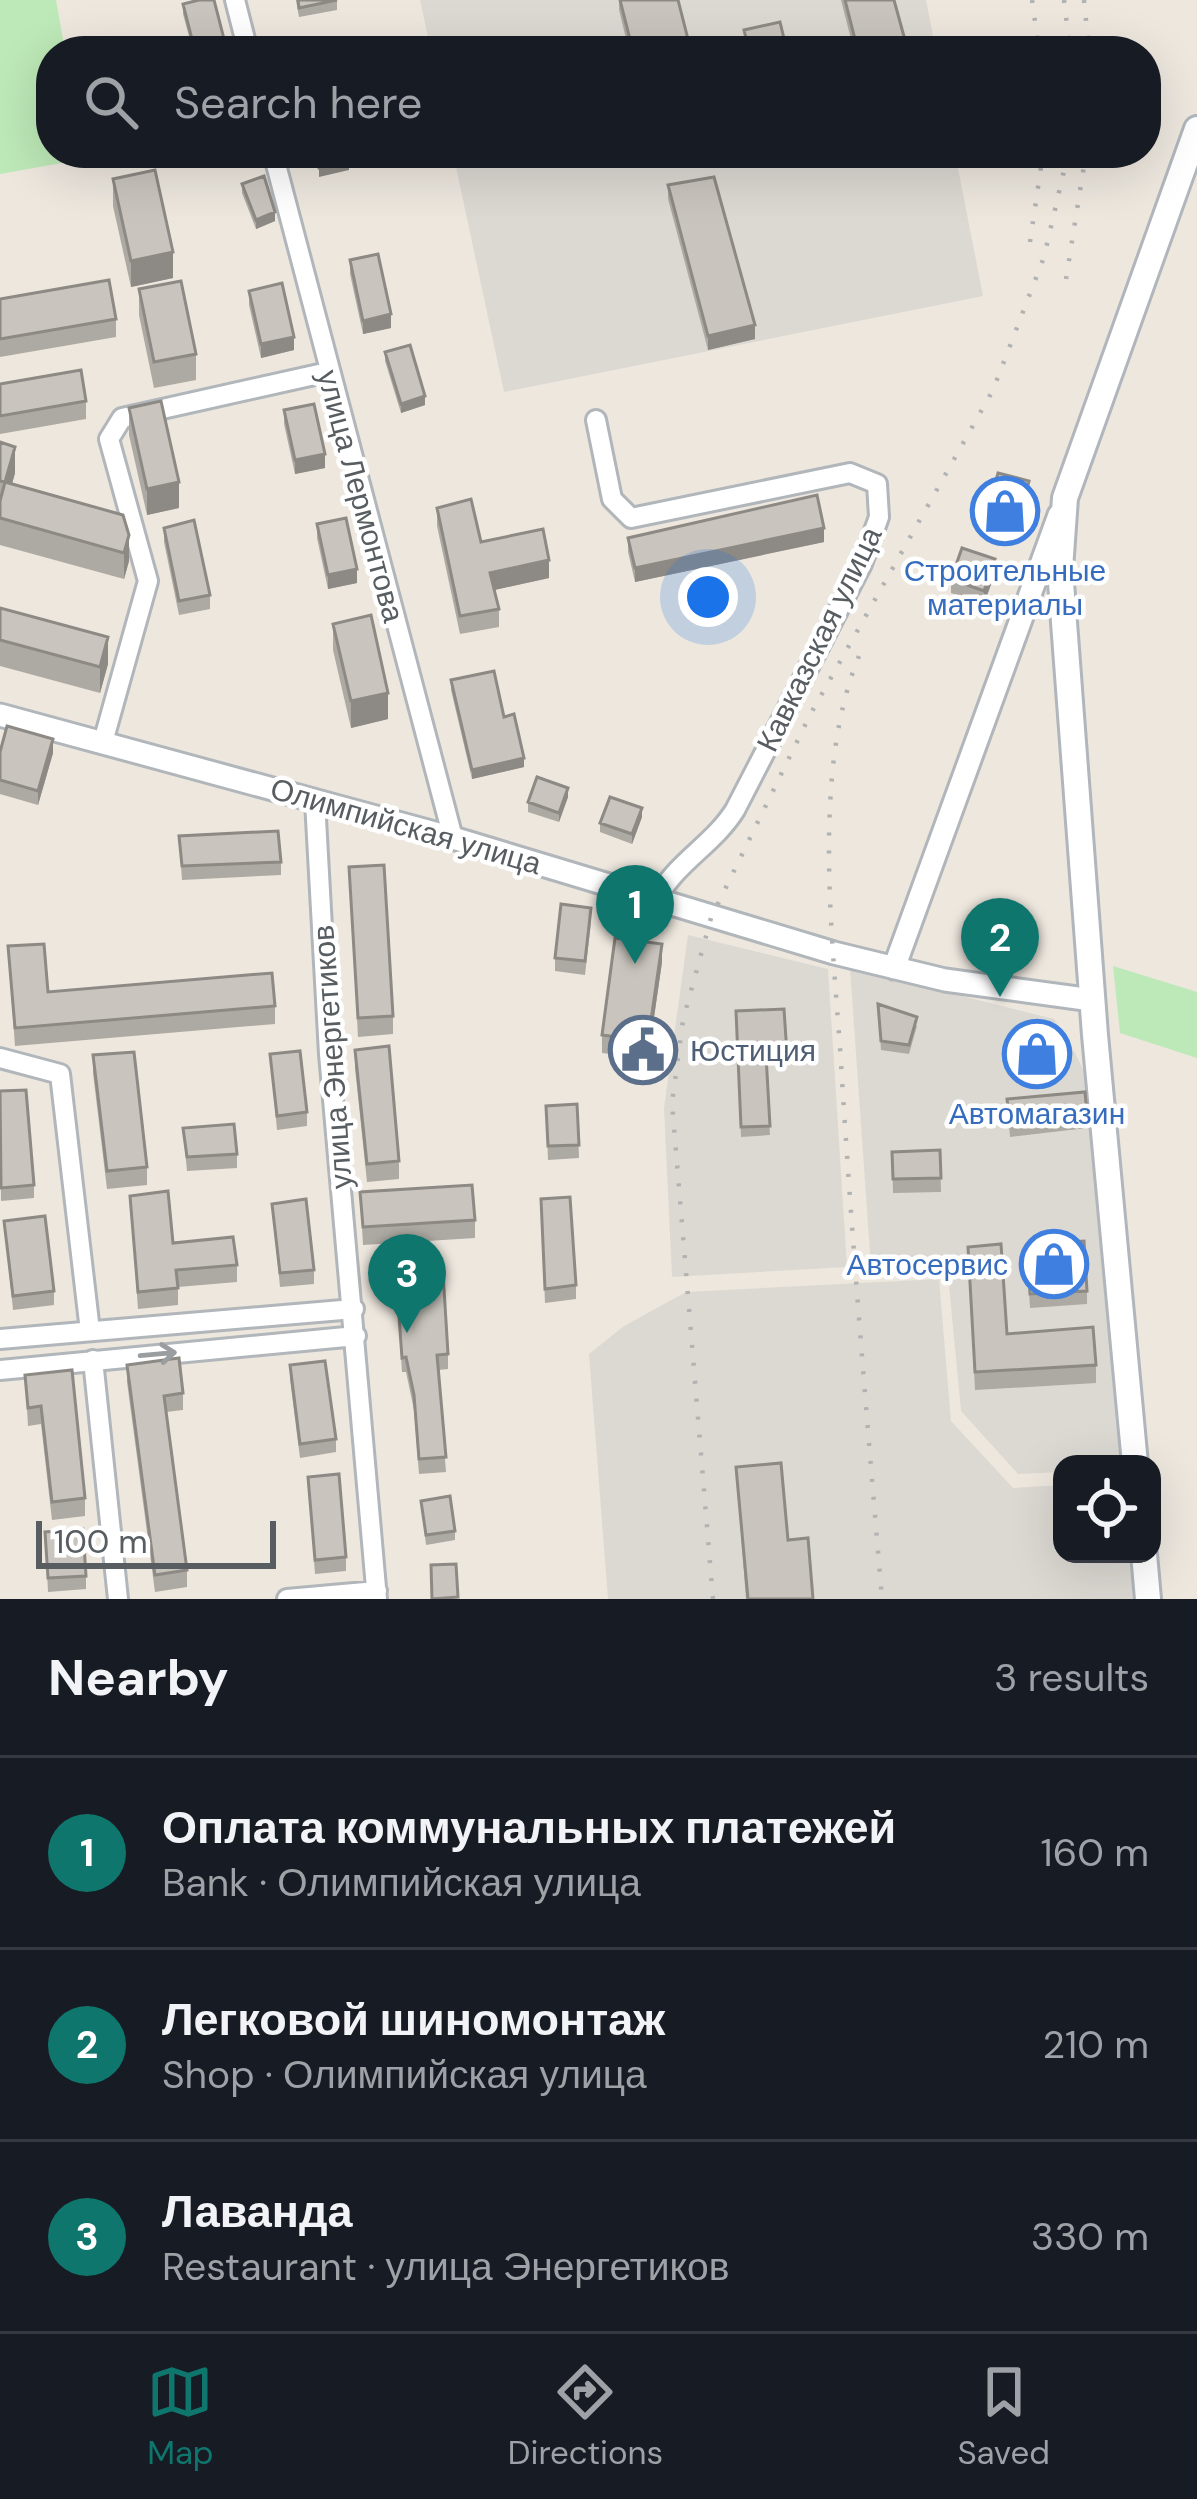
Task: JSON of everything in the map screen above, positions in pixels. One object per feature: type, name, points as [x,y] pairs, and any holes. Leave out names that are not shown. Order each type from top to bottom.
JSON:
[{"type":"main road","points":[[1135,1455],[1092,1000],[1060,568],[1065,498],[1197,128]]},
{"type":"main road","points":[[1145,1563],[1148,1599]]},
{"type":"street","points":[[235,0],[244,36]]},
{"type":"street","name":"улица Лермонтова","points":[[277,168],[453,838]]},
{"type":"street","points":[[103,742],[148,581],[109,439],[122,418],[328,372]]},
{"type":"street","name":"Кавказская улица","points":[[596,421],[612,500],[631,518],[850,473],[877,484],[879,517],[862,565],[736,810],[720,833],[683,861],[656,900]]},
{"type":"street","points":[[894,968],[1065,498]]},
{"type":"street","name":"Олимпийская улица","points":[[0,715],[453,838],[894,968],[1092,1000]]},
{"type":"street","name":"улица Энергетиков","points":[[315,801],[329,1054],[377,1595]]},
{"type":"street","points":[[0,1058],[60,1074],[90,1331]]},
{"type":"street","points":[[0,1339],[354,1309]]},
{"type":"street","points":[[0,1370],[356,1336]]},
{"type":"street","points":[[93,1360],[118,1599]]},
{"type":"street","points":[[287,1599],[377,1595]]},
{"type":"shaded area","points":[[420,0],[926,0],[933,36],[428,36]]},
{"type":"shaded area","points":[[456,168],[958,168],[983,296],[504,392]]},
{"type":"shaded area","points":[[688,935],[828,969],[847,1267],[672,1277],[664,1108]]},
{"type":"shaded area","points":[[850,968],[1054,1019],[1090,1083],[1119,1455],[1053,1455],[1053,1472],[1018,1474],[961,1411],[947,1264],[871,1267]]},
{"type":"shaded area","points":[[939,1279],[951,1421],[1013,1488],[1053,1486],[1053,1563],[1135,1563],[1137,1599],[608,1599],[589,1354],[624,1326],[686,1292]]},
{"type":"green space","points":[[0,0],[56,0],[62,36],[36,36],[36,168],[0,174]]},
{"type":"green space","points":[[1113,966],[1197,992],[1197,1058],[1120,1033]]},
{"type":"building","points":[[214,0],[223,36],[191,36],[183,4]]},
{"type":"building","points":[[298,0],[337,0],[299,8]]},
{"type":"building","points":[[620,0],[678,0],[687,36],[629,36]]},
{"type":"building","points":[[845,0],[894,0],[904,36],[854,36]]},
{"type":"building","points":[[780,22],[783,36],[745,36],[744,30]]},
{"type":"building","points":[[155,170],[173,252],[131,261],[113,179]]},
{"type":"building","points":[[264,176],[275,212],[256,220],[242,184]]},
{"type":"building","points":[[714,177],[755,325],[708,336],[668,185]]},
{"type":"building","points":[[378,254],[391,314],[363,321],[350,260]]},
{"type":"building","points":[[109,280],[116,319],[0,339],[0,299]]},
{"type":"building","points":[[181,281],[196,354],[154,362],[139,289]]},
{"type":"building","points":[[282,283],[294,337],[261,344],[249,291]]},
{"type":"building","points":[[410,345],[425,396],[401,404],[385,352]]},
{"type":"building","points":[[81,370],[86,401],[0,416],[0,384]]},
{"type":"building","points":[[161,401],[179,482],[147,489],[129,408]]},
{"type":"building","points":[[314,404],[325,454],[295,460],[284,410]]},
{"type":"building","points":[[0,442],[15,447],[5,482],[0,481]]},
{"type":"building","points":[[998,473],[1029,481],[1017,524],[986,516]]},
{"type":"building","points":[[5,482],[123,515],[129,535],[124,553],[0,518]]},
{"type":"building","points":[[817,495],[824,528],[635,568],[628,538]]},
{"type":"building","points":[[471,499],[481,542],[543,529],[549,560],[490,573],[499,609],[460,616],[437,508]]},
{"type":"building","points":[[346,518],[357,569],[328,575],[317,524]]},
{"type":"building","points":[[194,520],[210,595],[179,601],[164,528]]},
{"type":"building","points":[[962,548],[995,559],[984,591],[951,579]]},
{"type":"building","points":[[0,608],[108,637],[100,667],[0,640]]},
{"type":"building","points":[[371,615],[388,693],[351,701],[333,624]]},
{"type":"building","points":[[494,671],[504,717],[514,714],[524,758],[472,770],[451,680]]},
{"type":"building","points":[[7,726],[53,739],[38,791],[0,780]]},
{"type":"building","points":[[537,777],[568,788],[559,813],[528,802]]},
{"type":"building","points":[[610,797],[642,808],[632,834],[600,823]]},
{"type":"building","points":[[278,831],[281,862],[182,866],[179,836]]},
{"type":"building","points":[[384,865],[393,1016],[358,1018],[349,867]]},
{"type":"building","points":[[561,904],[591,908],[585,961],[555,958]]},
{"type":"building","points":[[615,938],[662,944],[648,1041],[602,1035]]},
{"type":"building","points":[[44,944],[48,992],[272,973],[275,1006],[15,1028],[8,946]]},
{"type":"building","points":[[878,1004],[917,1017],[909,1045],[881,1041]]},
{"type":"building","points":[[784,1009],[787,1054],[766,1055],[770,1126],[741,1127],[736,1011]]},
{"type":"building","points":[[389,1046],[399,1161],[367,1164],[355,1050]]},
{"type":"building","points":[[300,1051],[307,1112],[277,1116],[270,1054]]},
{"type":"building","points":[[134,1052],[147,1167],[107,1171],[93,1055]]},
{"type":"building","points":[[26,1090],[34,1185],[1,1188],[0,1091]]},
{"type":"building","points":[[1085,1092],[1087,1114],[1010,1123],[1007,1099]]},
{"type":"building","points":[[577,1104],[579,1145],[548,1146],[546,1106]]},
{"type":"building","points":[[234,1124],[237,1154],[187,1157],[183,1128]]},
{"type":"building","points":[[940,1150],[941,1178],[893,1179],[892,1152]]},
{"type":"building","points":[[472,1185],[475,1220],[363,1227],[360,1192]]},
{"type":"building","points":[[168,1191],[173,1243],[233,1237],[237,1265],[176,1270],[178,1288],[138,1292],[130,1196]]},
{"type":"building","points":[[570,1197],[576,1285],[545,1289],[541,1199]]},
{"type":"building","points":[[306,1199],[314,1270],[280,1273],[272,1204]]},
{"type":"building","points":[[45,1216],[54,1291],[13,1296],[4,1221]]},
{"type":"building","points":[[1084,1241],[1087,1291],[1030,1294],[1027,1245]]},
{"type":"building","points":[[1001,1244],[1007,1334],[1093,1327],[1096,1365],[975,1372],[968,1247]]},
{"type":"building","points":[[443,1272],[448,1354],[437,1355],[446,1457],[419,1459],[414,1395],[406,1357],[402,1358],[396,1275]]},
{"type":"building","points":[[179,1358],[183,1393],[164,1396],[187,1570],[155,1575],[127,1365]]},
{"type":"building","points":[[325,1361],[336,1439],[300,1444],[290,1365]]},
{"type":"building","points":[[72,1370],[85,1498],[52,1502],[41,1406],[28,1408],[25,1375]]},
{"type":"building","points":[[781,1463],[788,1540],[808,1538],[813,1599],[748,1599],[736,1467]]},
{"type":"building","points":[[339,1474],[346,1557],[315,1560],[308,1477]]},
{"type":"building","points":[[450,1496],[455,1531],[426,1535],[421,1501]]},
{"type":"building","points":[[83,1529],[86,1576],[48,1578],[45,1532]]},
{"type":"building","points":[[456,1564],[458,1597],[432,1599],[431,1565]]},
{"type":"railway","points":[[1032,0],[1037,36]]},
{"type":"railway","points":[[1064,0],[1068,36]]},
{"type":"railway","points":[[1084,0],[1088,36]]},
{"type":"railway","points":[[1030,242],[1041,168]]},
{"type":"railway","points":[[713,1599],[672,1103],[683,1020],[711,918],[810,715],[993,390],[1044,257],[1065,168]]},
{"type":"railway","points":[[1066,279],[1084,168]]},
{"type":"railway","points":[[859,656],[835,752],[829,857],[882,1599]]},
{"type":"place","name":"Строительные материалы","points":[[1005,511]]},
{"type":"place","name":"Оплата коммунальных платежей","points":[[635,964]]},
{"type":"place","name":"Легковой шиномонтаж","points":[[1000,997]]},
{"type":"place","name":"Юстиция","points":[[643,1050]]},
{"type":"place","name":"Автомагазин","points":[[1037,1054]]},
{"type":"place","name":"Автосервис","points":[[1054,1264]]},
{"type":"place","name":"Лаванда","points":[[407,1333]]}]
